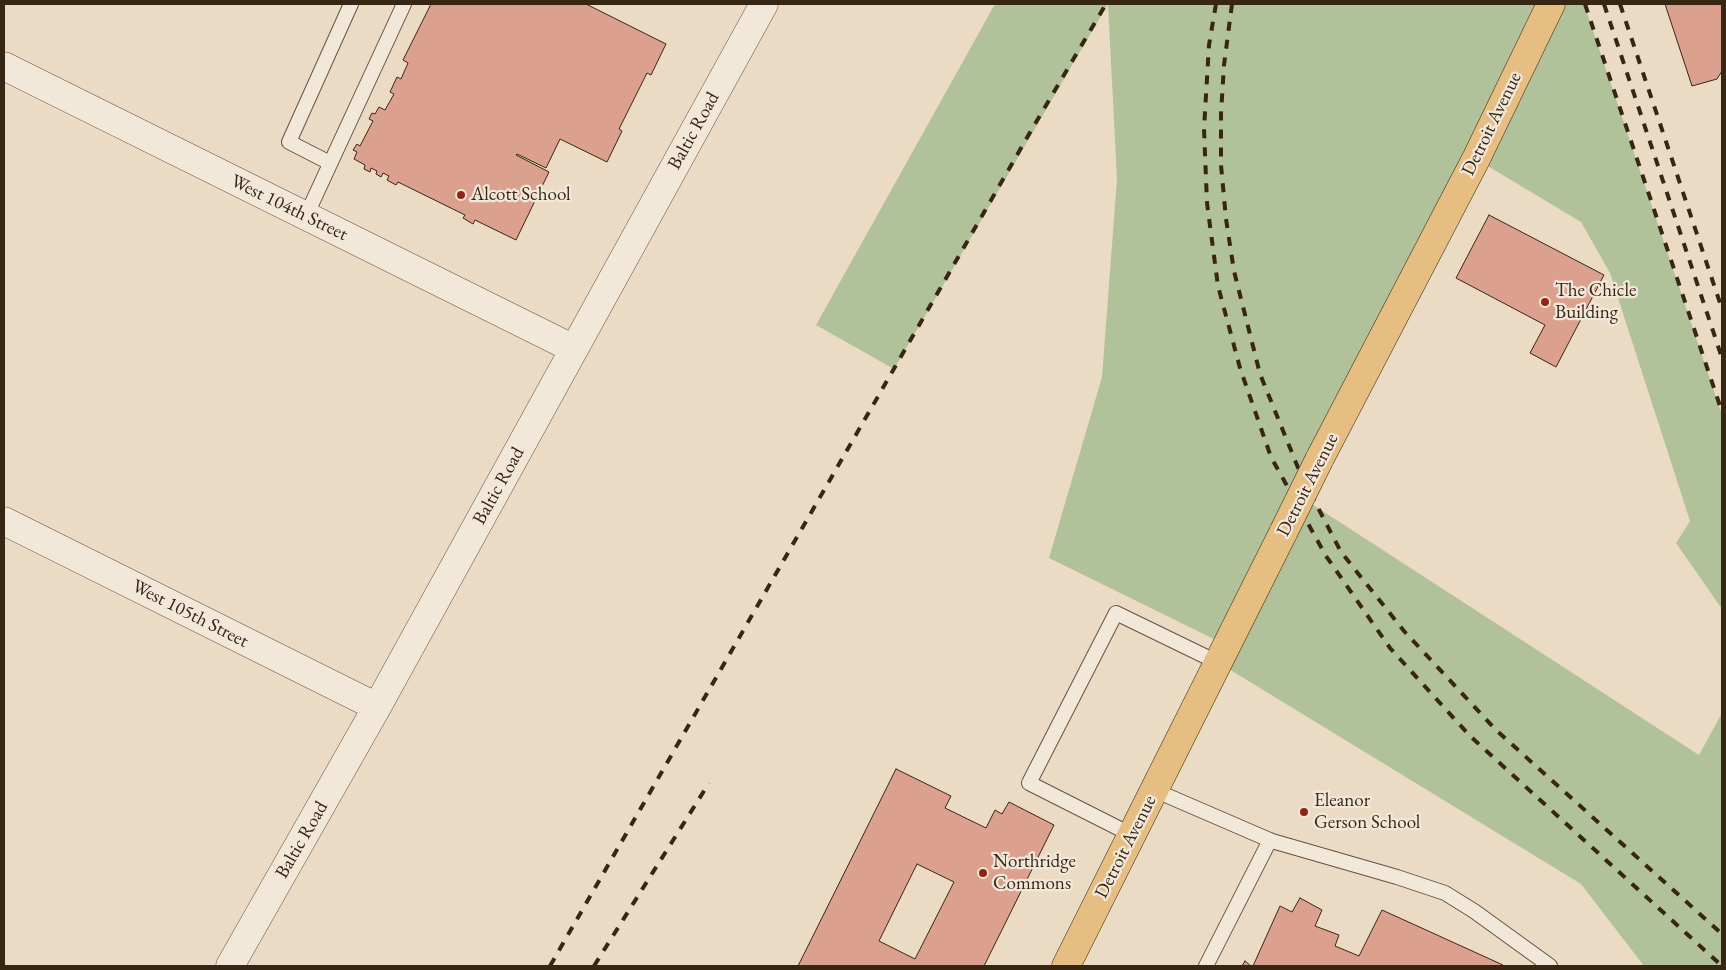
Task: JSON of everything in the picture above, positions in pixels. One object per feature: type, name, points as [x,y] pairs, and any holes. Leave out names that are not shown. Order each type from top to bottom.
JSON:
[{"type":"main road","name":"Detroit Avenue","points":[[1066,966],[1319,460],[1471,168],[1551,4]]},
{"type":"street","name":"Baltic Road","points":[[230,966],[377,707],[764,4]]},
{"type":"street","name":"West 104th Street","points":[[4,66],[574,349]]},
{"type":"street","name":"West 105th Street","points":[[4,521],[377,707]]},
{"type":"lane","points":[[330,163],[289,142],[351,4]]},
{"type":"lane","points":[[306,216],[404,4]]},
{"type":"lane","points":[[1132,835],[1029,783],[1116,613],[1218,662]]},
{"type":"lane","points":[[1154,790],[1270,840],[1397,877],[1445,894],[1474,911],[1550,966]]},
{"type":"lane","points":[[1206,966],[1270,840]]},
{"type":"green space","points":[[995,4],[1108,4],[894,369],[816,325]]},
{"type":"green space","points":[[1108,4],[1584,4],[1722,415],[1722,609],[1676,543],[1690,521],[1610,273],[1581,222],[1476,159],[1301,497],[1699,755],[1722,713],[1722,966],[1644,966],[1581,884],[1219,663],[1226,645],[1049,558],[1102,377],[1117,179]]},
{"type":"building","points":[[431,4],[586,4],[666,44],[651,75],[647,73],[619,129],[622,131],[607,162],[560,139],[546,168],[516,155],[549,172],[516,240],[475,220],[473,224],[463,218],[465,215],[398,182],[396,185],[387,180],[389,176],[383,173],[381,177],[376,174],[377,171],[371,168],[370,172],[364,169],[365,165],[354,159],[357,152],[353,150],[357,144],[360,146],[373,121],[369,119],[372,113],[375,114],[379,107],[385,110],[394,94],[390,92],[397,77],[401,79],[408,63],[403,60]]},
{"type":"building","points":[[1665,4],[1722,4],[1722,71],[1717,79],[1692,86]]},
{"type":"building","name":"The Chicle Building","points":[[1489,215],[1604,275],[1556,367],[1530,353],[1545,325],[1456,278]]},
{"type":"building","name":"Northridge Commons","points":[[896,769],[951,796],[945,808],[986,828],[995,810],[1002,814],[1009,802],[1054,825],[984,966],[798,966]],"holes":[[[917,864],[954,882],[915,959],[879,941]]]},
{"type":"building","points":[[1300,898],[1322,910],[1315,926],[1339,935],[1335,946],[1359,956],[1382,910],[1503,965],[1253,966],[1280,906],[1292,912]]},
{"type":"building","points":[[1245,961],[1251,966],[1242,966]]},
{"type":"railway","points":[[550,966],[1032,129],[1106,4]]},
{"type":"railway","points":[[1216,4],[1209,45],[1204,129],[1207,203],[1218,286],[1240,368],[1271,457],[1326,556],[1390,648],[1470,736],[1722,966]]},
{"type":"railway","points":[[1232,4],[1224,65],[1221,114],[1221,165],[1226,219],[1234,271],[1260,374],[1301,475],[1341,552],[1404,631],[1496,730],[1722,934]]},
{"type":"railway","points":[[1585,4],[1722,412]]},
{"type":"railway","points":[[1604,4],[1722,358]]},
{"type":"railway","points":[[1620,4],[1722,309]]},
{"type":"railway","points":[[594,966],[709,783]]},
{"type":"place","name":"Alcott School","points":[[461,195]]},
{"type":"place","name":"The Chicle Building","points":[[1545,302]]},
{"type":"place","name":"Eleanor Gerson School","points":[[1304,812]]},
{"type":"place","name":"Northridge Commons","points":[[983,873]]}]
